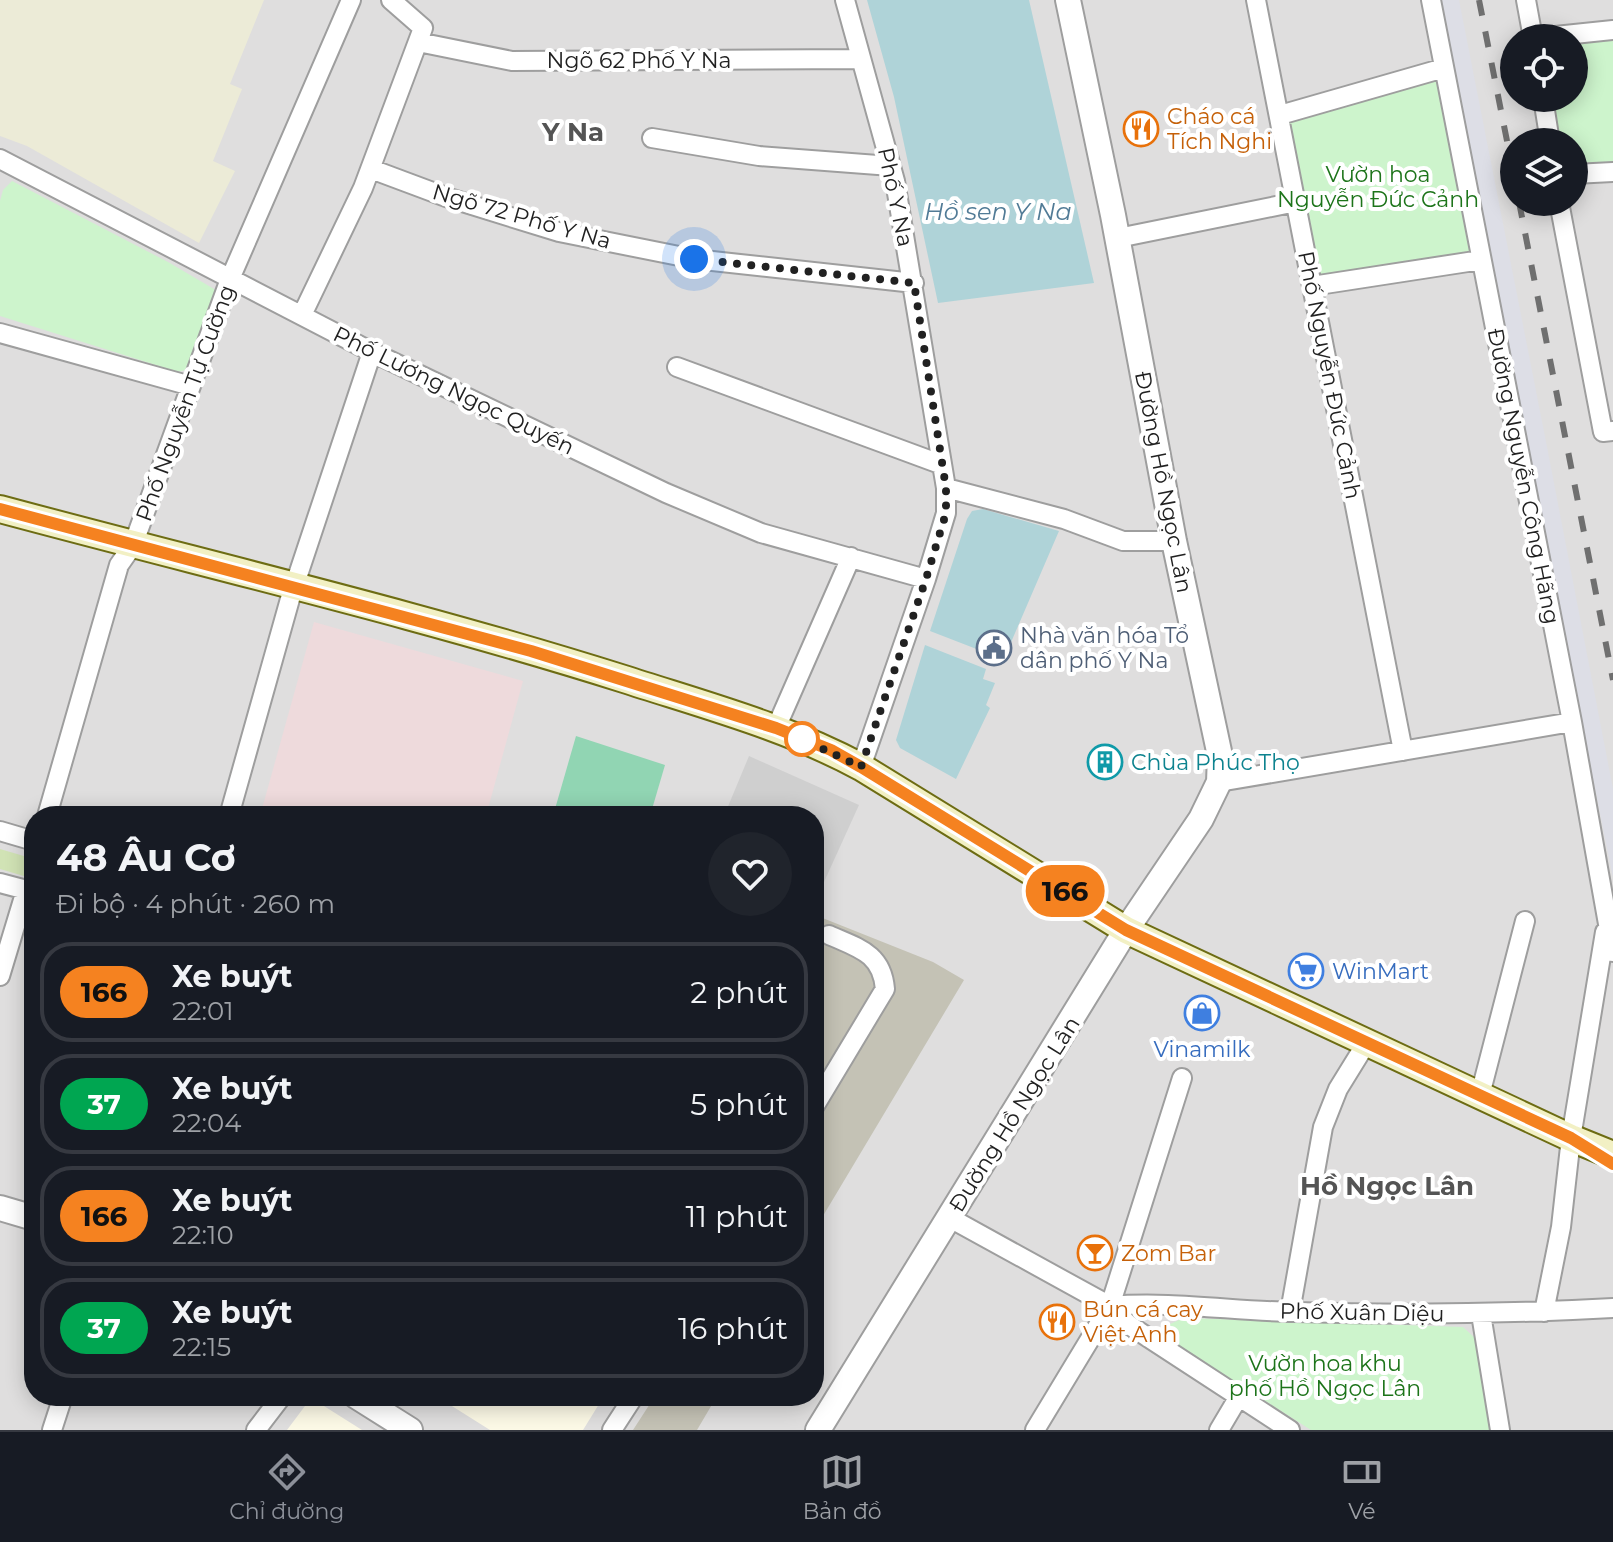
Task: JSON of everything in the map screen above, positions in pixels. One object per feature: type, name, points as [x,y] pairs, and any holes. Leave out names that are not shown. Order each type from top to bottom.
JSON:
[{"type":"main road","points":[[0,509],[294,585],[556,658],[776,728],[831,750],[1126,930],[1613,1155]]},
{"type":"main road","points":[[1571,1138],[1613,1164]]},
{"type":"street","name":"Phố Nguyễn Tự Cường","points":[[50,806],[119,565],[133,545],[230,279],[351,0]]},
{"type":"street","points":[[302,315],[371,169],[423,28],[391,0]]},
{"type":"street","name":"Phố Y Na","points":[[845,0],[891,166],[914,283],[946,488],[946,513],[926,579],[861,767]]},
{"type":"street","name":"Đường Hồ Ngọc Lân","points":[[818,1430],[1126,930],[1201,819],[1219,782],[1220,756],[1174,541],[1118,238],[1068,0]]},
{"type":"street","name":"Phố Nguyễn Đức Cảnh","points":[[1256,0],[1403,751]]},
{"type":"street","name":"Đường Nguyễn Công Hãng","points":[[1431,0],[1572,722],[1613,952]]},
{"type":"street","points":[[1526,0],[1531,24]]},
{"type":"street","points":[[1588,33],[1613,30]]},
{"type":"street","name":"Ngõ 62 Phố Y Na","points":[[418,42],[512,61],[861,59]]},
{"type":"street","points":[[1280,115],[1444,68]]},
{"type":"street","points":[[652,138],[759,156],[891,166]]},
{"type":"street","name":"Phố Lương Ngọc Quyến","points":[[0,159],[372,352],[719,517],[761,533],[926,579]]},
{"type":"street","name":"Ngõ 72 Phố Y Na","points":[[371,169],[446,197],[574,235],[694,259],[914,283]]},
{"type":"street","points":[[1588,173],[1613,172]]},
{"type":"street","points":[[1118,238],[1296,202]]},
{"type":"street","points":[[1562,216],[1603,432],[1613,431]]},
{"type":"street","points":[[1312,286],[1481,260]]},
{"type":"street","points":[[0,333],[191,386]]},
{"type":"street","points":[[232,806],[294,585],[372,352]]},
{"type":"street","points":[[677,367],[940,464]]},
{"type":"street","points":[[946,488],[1064,519],[1116,539],[1132,542],[1174,541]]},
{"type":"street","points":[[776,728],[851,557]]},
{"type":"street","points":[[1219,782],[1572,722]]},
{"type":"street","points":[[0,831],[24,838]]},
{"type":"street","points":[[0,883],[24,889]]},
{"type":"street","points":[[0,976],[24,908]]},
{"type":"street","points":[[1544,1312],[1561,1227],[1571,1138],[1607,914]]},
{"type":"street","points":[[1480,1095],[1525,921]]},
{"type":"street","points":[[824,1090],[885,989],[879,963],[871,955],[829,935]]},
{"type":"street","points":[[1290,1312],[1323,1127],[1338,1089],[1367,1042]]},
{"type":"street","points":[[1035,1430],[1110,1306],[1182,1078]]},
{"type":"street","points":[[0,1208],[24,1215]]},
{"type":"street","points":[[950,1218],[1110,1306],[1129,1325],[1290,1430]]},
{"type":"street","name":"Phố Xuân Diệu","points":[[1110,1306],[1151,1303],[1290,1312],[1481,1314],[1613,1308]]},
{"type":"street","points":[[1481,1314],[1500,1430]]},
{"type":"street","points":[[1219,1430],[1238,1398]]},
{"type":"street","points":[[52,1430],[60,1406]]},
{"type":"street","points":[[256,1430],[274,1406]]},
{"type":"street","points":[[372,1406],[410,1430]]},
{"type":"street","points":[[612,1430],[628,1406]]},
{"type":"shaded area","points":[[0,0],[1613,0],[1613,1430],[0,1430]]},
{"type":"shaded area","points":[[1441,0],[1459,0],[1548,452],[1613,789],[1613,878],[1485,241]]},
{"type":"shaded area","points":[[314,622],[523,681],[489,806],[263,806]]},
{"type":"shaded area","points":[[749,756],[859,805],[824,882],[824,806],[728,806]]},
{"type":"shaded area","points":[[824,919],[933,962],[964,980],[824,1214]]},
{"type":"shaded area","points":[[305,1406],[324,1406],[362,1430],[287,1430]]},
{"type":"shaded area","points":[[452,1406],[598,1406],[583,1430],[490,1430]]},
{"type":"shaded area","points":[[649,1406],[711,1406],[697,1430],[633,1430]]},
{"type":"green space","points":[[0,0],[264,0],[230,84],[242,89],[213,161],[235,171],[199,243],[27,146],[0,136]]},
{"type":"green space","points":[[1613,31],[1613,167],[1588,169],[1588,128],[1551,128],[1549,112],[1588,112],[1588,35]]},
{"type":"green space","name":"Vườn hoa Nguyễn Đức Cảnh","points":[[1435,74],[1470,254],[1319,277],[1284,117]]},
{"type":"green space","points":[[12,181],[214,289],[216,292],[189,369],[178,372],[0,316],[0,201],[3,190]]},
{"type":"green space","points":[[576,736],[665,765],[653,806],[556,806]]},
{"type":"green space","points":[[0,849],[24,856],[24,876],[0,869]]},
{"type":"green space","name":"Vườn hoa khu phố Hồ Ngọc Lân","points":[[1184,1318],[1463,1327],[1476,1339],[1492,1430],[1311,1430],[1167,1339],[1165,1335],[1170,1324]]},
{"type":"water","name":"Hồ sen Y Na","points":[[867,0],[1029,0],[1094,283],[938,303],[894,97]]},
{"type":"water","points":[[983,509],[1059,531],[1009,647],[997,643],[992,655],[930,631],[967,519],[972,511]]},
{"type":"water","points":[[925,645],[986,669],[983,679],[995,683],[986,705],[990,708],[956,779],[900,748],[896,740]]},
{"type":"railway","points":[[1479,0],[1504,128]]},
{"type":"railway","points":[[1522,216],[1613,680]]},
{"type":"bus line","name":"166","points":[[0,509],[294,585],[556,658],[776,728],[831,750],[1126,930],[1571,1138],[1613,1164]]},
{"type":"place","name":"Cháo cá Tích Nghi","points":[[1141,129]]},
{"type":"place","name":"Nhà văn hóa Tổ dân phố Y Na","points":[[994,648]]},
{"type":"place","name":"Chùa Phúc Thọ","points":[[1105,762]]},
{"type":"place","name":"WinMart","points":[[1306,971]]},
{"type":"place","name":"Vinamilk","points":[[1202,1013]]},
{"type":"place","name":"Zom Bar","points":[[1095,1253]]},
{"type":"place","name":"Bún cá cay Việt Anh","points":[[1057,1322]]},
{"type":"district","name":"Y Na","points":[[573,132]]},
{"type":"district","name":"Hồ Ngọc Lân","points":[[1387,1186]]},
{"type":"route","points":[[694,259],[914,283],[946,488],[946,513],[910,630],[861,767],[831,750],[802,739]]}]
